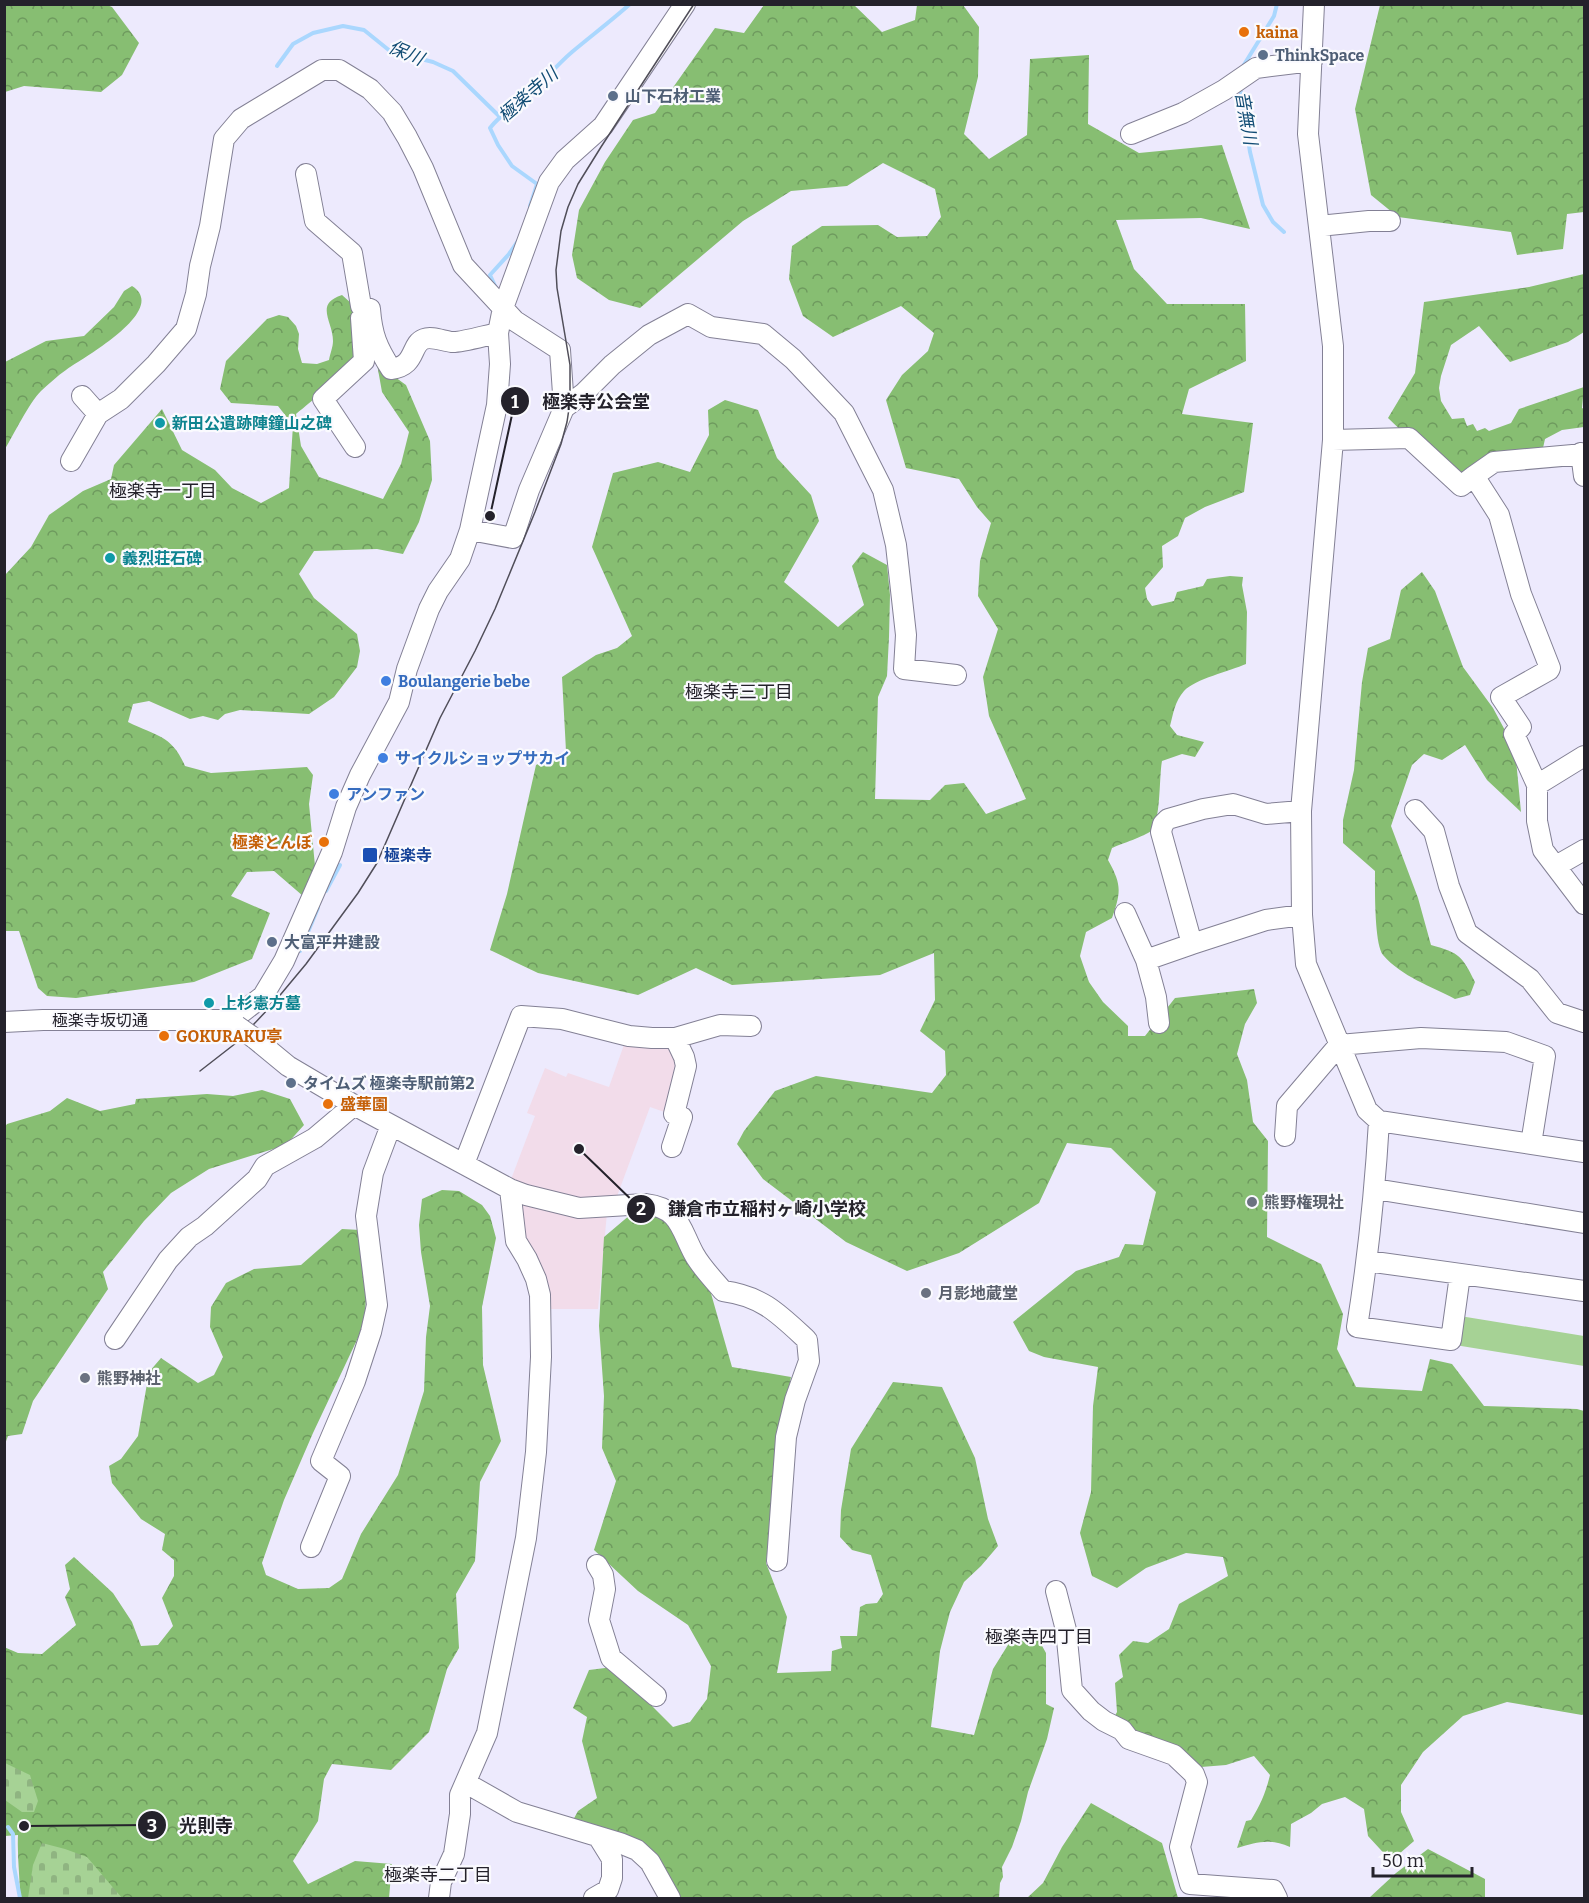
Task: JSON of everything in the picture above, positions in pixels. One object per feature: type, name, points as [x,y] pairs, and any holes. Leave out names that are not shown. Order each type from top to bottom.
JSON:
[{"type":"street","points":[[685,4],[603,126],[565,160],[549,182],[503,308],[498,333],[500,364],[497,405],[470,530],[460,559],[438,591],[429,609],[407,669],[399,702],[360,775],[346,807],[332,852],[285,961],[263,996],[235,1023],[288,1066],[354,1105],[510,1189],[579,1208],[645,1204],[656,1205],[670,1211],[681,1225],[694,1255],[723,1291],[741,1293],[775,1310],[807,1340],[809,1361],[795,1400],[786,1437],[777,1561]]},
{"type":"street","points":[[1314,4],[1308,134],[1333,346],[1333,440],[1301,811],[1302,915],[1306,964],[1367,1110],[1379,1121],[1584,1152]]},
{"type":"street","points":[[1131,134],[1183,113],[1224,90],[1256,68],[1312,61]]},
{"type":"street","points":[[71,461],[98,414],[121,399],[156,364],[186,329],[210,226],[224,139],[241,119],[322,70],[339,70],[370,89],[392,112],[423,168],[462,265],[515,321],[560,351],[564,408],[529,490],[513,538],[470,530]]},
{"type":"street","points":[[306,174],[315,221],[352,253],[361,306],[364,361],[323,399],[355,447]]},
{"type":"street","points":[[1319,226],[1390,221]]},
{"type":"street","points":[[361,306],[370,309],[372,332],[391,369],[400,368],[411,358],[419,341],[427,338],[455,343],[498,333]]},
{"type":"street","points":[[564,408],[649,335],[688,314],[711,327],[763,334],[794,359],[844,413],[883,490],[896,544],[906,635],[904,669],[956,675]]},
{"type":"street","points":[[82,396],[98,414]]},
{"type":"street","points":[[1333,440],[1409,438],[1461,486],[1494,462],[1583,454],[1584,476]]},
{"type":"street","points":[[1474,476],[1499,515],[1521,594],[1550,668],[1501,697],[1521,727],[1514,734],[1537,785],[1537,821],[1543,850],[1584,904]]},
{"type":"street","points":[[1537,785],[1584,756]]},
{"type":"street","points":[[1192,944],[1161,832],[1163,824],[1168,819],[1203,809],[1233,804],[1266,813],[1301,811]]},
{"type":"street","points":[[1415,810],[1434,831],[1449,886],[1467,933],[1530,980],[1557,1013],[1584,1022]]},
{"type":"street","points":[[1556,867],[1584,850]]},
{"type":"street","points":[[1125,913],[1146,960],[1156,997],[1159,1023]]},
{"type":"street","points":[[1146,960],[1266,920],[1302,915]]},
{"type":"street","points":[[464,1164],[521,1016],[562,1019],[629,1036],[675,1038],[720,1025],[751,1026]]},
{"type":"street","name":"極楽寺坂切通","points":[[4,1022],[43,1020],[235,1023]]},
{"type":"street","points":[[672,1147],[682,1118],[674,1114],[686,1066],[675,1038]]},
{"type":"street","points":[[1285,1136],[1287,1106],[1339,1045],[1421,1038],[1506,1042],[1545,1056],[1531,1144]]},
{"type":"street","points":[[115,1339],[168,1260],[189,1238],[257,1179],[265,1166],[315,1138],[354,1105]]},
{"type":"street","points":[[1379,1121],[1375,1189],[1357,1327],[1451,1340],[1460,1275]]},
{"type":"street","points":[[310,1547],[340,1476],[321,1461],[355,1380],[371,1332],[377,1305],[366,1216],[373,1173],[391,1125]]},
{"type":"street","points":[[439,1899],[441,1882],[454,1854],[460,1814],[460,1796],[487,1732],[526,1538],[536,1452],[541,1357],[540,1295],[536,1279],[516,1241],[510,1189]]},
{"type":"street","points":[[1375,1189],[1584,1223]]},
{"type":"street","points":[[1367,1261],[1584,1291]]},
{"type":"street","points":[[597,1565],[603,1575],[605,1589],[599,1620],[611,1658],[656,1696]]},
{"type":"street","points":[[1056,1591],[1066,1630],[1072,1690],[1091,1711],[1122,1730],[1130,1739],[1174,1755],[1194,1774],[1197,1782],[1180,1847],[1190,1884],[1273,1890],[1277,1899]]},
{"type":"street","points":[[466,1783],[517,1812],[637,1850],[650,1862],[670,1899]]},
{"type":"street","points":[[594,1899],[608,1890],[612,1878],[612,1859],[599,1838]]},
{"type":"shaded area","points":[[626,1039],[675,1044],[684,1064],[670,1114],[650,1107],[616,1199],[580,1201],[510,1182],[535,1116],[527,1113],[545,1068],[566,1077],[568,1073],[609,1087]]},
{"type":"shaded area","points":[[515,1197],[607,1213],[598,1309],[544,1309],[520,1240]]},
{"type":"green space","points":[[853,4],[882,32],[915,20],[917,5],[963,5],[979,27],[978,77],[964,134],[989,159],[1027,135],[1030,59],[1089,55],[1088,124],[1139,153],[1222,145],[1250,229],[1201,218],[1116,220],[1134,269],[1167,304],[1245,304],[1246,361],[1189,389],[1182,414],[1253,423],[1244,492],[1205,507],[1185,518],[1178,536],[1162,546],[1163,567],[1145,588],[1147,599],[1152,606],[1174,601],[1177,592],[1203,586],[1207,579],[1243,577],[1242,585],[1247,612],[1246,664],[1196,683],[1184,691],[1178,699],[1170,726],[1177,735],[1204,742],[1195,757],[1182,754],[1162,761],[1157,818],[1154,826],[1148,833],[1112,848],[1108,860],[1116,876],[1119,889],[1115,909],[1112,918],[1086,932],[1080,956],[1089,982],[1103,1002],[1128,1026],[1128,1036],[1145,1036],[1175,998],[1254,989],[1257,1003],[1245,1024],[1237,1054],[1247,1080],[1253,1122],[1268,1141],[1267,1237],[1321,1264],[1343,1314],[1337,1349],[1356,1387],[1422,1391],[1430,1359],[1452,1364],[1484,1406],[1584,1411],[1584,1714],[1507,1702],[1463,1716],[1423,1752],[1401,1785],[1401,1812],[1414,1841],[1391,1861],[1368,1836],[1364,1809],[1345,1797],[1322,1804],[1291,1824],[1290,1847],[1264,1842],[1237,1848],[1246,1821],[1251,1820],[1257,1809],[1270,1775],[1254,1756],[1226,1765],[1201,1767],[1112,1721],[1117,1712],[1115,1683],[1123,1677],[1119,1655],[1133,1641],[1148,1643],[1169,1629],[1179,1604],[1228,1576],[1223,1557],[1186,1553],[1146,1568],[1117,1588],[1092,1576],[1080,1533],[1091,1492],[1093,1406],[1098,1367],[1044,1357],[1029,1351],[1013,1322],[1076,1271],[1119,1257],[1125,1244],[1143,1245],[1156,1192],[1111,1148],[1067,1143],[1039,1203],[959,1253],[907,1271],[846,1242],[763,1179],[737,1144],[744,1131],[775,1091],[816,1076],[932,1093],[946,1075],[945,1051],[920,1031],[935,1000],[934,953],[880,975],[732,985],[696,968],[638,995],[538,973],[490,950],[507,894],[536,765],[566,751],[562,677],[596,655],[617,648],[632,636],[592,547],[613,473],[658,462],[690,472],[709,435],[708,410],[725,400],[758,410],[777,458],[811,495],[819,521],[784,582],[838,627],[864,605],[852,566],[863,552],[887,565],[890,595],[887,676],[878,697],[875,799],[930,800],[945,785],[964,783],[986,814],[1026,799],[989,716],[983,677],[998,629],[978,596],[980,561],[991,523],[977,507],[959,479],[906,468],[886,400],[902,375],[928,351],[934,333],[901,306],[833,337],[803,316],[789,279],[792,246],[822,226],[878,225],[897,237],[927,236],[941,217],[935,189],[883,163],[847,186],[791,191],[743,221],[640,308],[609,300],[577,278],[572,255],[579,210],[605,162],[633,120],[655,113],[715,28],[744,33],[764,5]]},
{"type":"green space","points":[[4,5],[107,5],[112,7],[139,43],[122,75],[101,92],[24,86],[5,92]]},
{"type":"green space","points":[[1380,5],[1584,5],[1584,212],[1567,214],[1563,249],[1517,255],[1511,232],[1398,217],[1371,195],[1355,109]]},
{"type":"green space","points":[[1584,274],[1584,332],[1568,342],[1510,362],[1479,326],[1451,345],[1439,388],[1441,401],[1452,419],[1464,418],[1467,426],[1473,424],[1477,431],[1485,428],[1489,431],[1511,423],[1519,409],[1584,387],[1582,408],[1584,409],[1584,427],[1562,430],[1545,439],[1543,448],[1493,460],[1464,476],[1412,441],[1388,418],[1415,373],[1424,302],[1529,287]]},
{"type":"green space","points":[[132,286],[141,296],[140,308],[132,320],[120,332],[63,372],[36,396],[5,449],[5,362],[46,341],[84,336],[114,307],[124,291]]},
{"type":"green space","points":[[342,295],[352,304],[356,336],[355,352],[338,377],[296,414],[301,446],[319,477],[383,499],[401,464],[409,432],[382,392],[377,364],[406,385],[430,441],[432,480],[419,522],[403,554],[377,549],[314,551],[299,574],[314,598],[357,634],[360,651],[357,667],[334,697],[309,714],[240,710],[225,714],[218,720],[203,716],[190,719],[149,701],[133,704],[128,722],[169,742],[185,766],[211,773],[307,767],[313,775],[309,804],[315,866],[303,896],[274,871],[247,872],[231,896],[270,913],[252,959],[194,982],[76,998],[47,996],[38,988],[19,931],[5,931],[5,575],[31,547],[49,515],[83,491],[111,479],[114,465],[162,409],[182,450],[215,470],[232,488],[261,503],[289,488],[293,425],[278,406],[231,403],[220,389],[226,361],[267,319],[279,315],[288,317],[296,326],[302,363],[317,364],[329,360],[333,341],[327,308],[329,303]]},
{"type":"green space","points":[[1422,572],[1435,591],[1463,667],[1493,708],[1515,749],[1521,812],[1487,780],[1465,745],[1442,760],[1424,754],[1412,765],[1391,826],[1418,898],[1431,945],[1448,950],[1459,957],[1467,966],[1475,982],[1470,995],[1455,999],[1408,975],[1383,955],[1378,939],[1375,871],[1343,843],[1343,820],[1354,770],[1362,682],[1368,648],[1390,639],[1401,590]]},
{"type":"green space","points":[[262,1090],[290,1099],[304,1125],[286,1145],[209,1169],[171,1193],[144,1221],[103,1272],[108,1289],[33,1401],[22,1434],[8,1436],[5,1444],[4,1128],[7,1124],[50,1111],[67,1098],[100,1111],[135,1104],[136,1099],[207,1094],[233,1096]]},
{"type":"green space","points":[[442,1190],[459,1191],[482,1205],[490,1216],[496,1238],[482,1307],[483,1365],[501,1441],[480,1482],[475,1561],[456,1594],[459,1648],[447,1669],[429,1732],[391,1770],[332,1764],[324,1779],[318,1821],[293,1861],[308,1884],[355,1861],[392,1864],[389,1898],[20,1898],[18,1835],[5,1836],[4,1647],[18,1653],[42,1654],[76,1625],[65,1597],[70,1589],[65,1565],[74,1557],[113,1593],[132,1622],[141,1646],[158,1645],[173,1626],[162,1598],[174,1576],[174,1560],[162,1550],[165,1534],[141,1519],[112,1483],[109,1466],[121,1459],[138,1436],[149,1372],[161,1358],[198,1383],[214,1375],[223,1357],[210,1327],[211,1307],[226,1283],[254,1269],[301,1265],[342,1229],[360,1230],[367,1286],[364,1325],[284,1500],[262,1563],[266,1575],[298,1589],[329,1588],[342,1579],[361,1534],[398,1475],[424,1391],[426,1337],[430,1306],[419,1225],[422,1199]]},
{"type":"green space","points":[[637,1209],[671,1223],[708,1283],[732,1367],[791,1377],[781,1429],[766,1563],[787,1617],[777,1673],[831,1671],[832,1651],[842,1648],[840,1636],[857,1636],[860,1607],[877,1603],[883,1594],[871,1555],[852,1550],[840,1537],[841,1510],[851,1449],[893,1382],[942,1387],[975,1458],[988,1519],[998,1546],[964,1582],[950,1612],[940,1651],[931,1727],[974,1735],[993,1669],[1011,1640],[1036,1635],[1046,1653],[1046,1704],[1054,1708],[1047,1739],[1028,1792],[1021,1821],[1002,1867],[1003,1877],[1000,1883],[999,1898],[666,1898],[666,1879],[572,1822],[578,1811],[597,1798],[582,1741],[587,1717],[573,1708],[589,1670],[613,1667],[673,1727],[690,1722],[707,1699],[711,1666],[688,1625],[638,1591],[594,1550],[616,1481],[602,1448],[604,1396],[599,1326],[604,1237]]},
{"type":"green space","points":[[1460,1316],[1584,1336],[1584,1366],[1455,1345]]},
{"type":"green space","points":[[5,1763],[30,1775],[38,1801],[34,1812],[22,1812],[5,1800]]},
{"type":"green space","points":[[1091,1803],[1162,1843],[1178,1898],[1027,1898],[1043,1883],[1062,1847]]},
{"type":"green space","points":[[42,1843],[87,1857],[122,1898],[28,1898],[33,1865]]},
{"type":"green space","points":[[1428,1849],[1485,1879],[1485,1898],[1369,1898],[1396,1873]]},
{"type":"waterway","name":"極楽寺川","points":[[530,206],[537,184],[512,166],[490,128],[536,88],[567,56],[630,4]]},
{"type":"waterway","name":"音無川","points":[[1242,68],[1274,16],[1277,4]]},
{"type":"waterway","name":"保川","points":[[277,66],[293,44],[313,33],[343,26],[364,30],[390,51],[433,62],[453,71],[499,116]]},
{"type":"waterway","name":"音無川","points":[[1240,87],[1250,152],[1263,205],[1273,222],[1284,232]]},
{"type":"waterway","name":"極楽寺川","points":[[496,288],[490,275],[518,241]]},
{"type":"waterway","name":"極楽寺川","points":[[326,891],[340,865]]},
{"type":"waterway","name":"極楽寺川","points":[[300,951],[318,908]]},
{"type":"waterway","points":[[8,1827],[13,1834],[14,1867],[20,1898]]},
{"type":"tram line","points":[[200,1071],[236,1043],[271,1006],[306,964],[358,893],[377,863],[440,718],[495,609],[535,512],[567,422],[570,402],[570,365],[556,270],[561,231],[568,207],[578,184],[694,4]]},
{"type":"place","name":"kaina","points":[[1244,32]]},
{"type":"place","name":"ThinkSpace","points":[[1263,55]]},
{"type":"place","name":"山下石材工業","points":[[613,96]]},
{"type":"place","name":"新田公遺跡陣鐘山之碑","points":[[160,423]]},
{"type":"place","name":"極楽寺公会堂","points":[[490,516]]},
{"type":"place","name":"義烈荘石碑","points":[[110,558]]},
{"type":"place","name":"Boulangerie bebe","points":[[386,681]]},
{"type":"place","name":"サイクルショップサカイ","points":[[383,758]]},
{"type":"place","name":"アンファン","points":[[334,794]]},
{"type":"place","name":"極楽とんぼ","points":[[324,842]]},
{"type":"place","name":"極楽寺","points":[[370,855]]},
{"type":"place","name":"大富平井建設","points":[[272,942]]},
{"type":"place","name":"上杉憲方墓","points":[[209,1003]]},
{"type":"place","name":"GOKURAKU亭","points":[[164,1036]]},
{"type":"place","name":"タイムズ 極楽寺駅前第2","points":[[291,1083]]},
{"type":"place","name":"盛華園","points":[[328,1104]]},
{"type":"place","name":"鎌倉市立稲村ヶ崎小学校","points":[[579,1149]]},
{"type":"place","name":"熊野権現社","points":[[1252,1202]]},
{"type":"place","name":"月影地蔵堂","points":[[926,1293]]},
{"type":"place","name":"熊野神社","points":[[85,1378]]},
{"type":"place","name":"光則寺","points":[[24,1826]]},
{"type":"district","name":"極楽寺一丁目","points":[[163,491]]},
{"type":"district","name":"極楽寺三丁目","points":[[739,692]]},
{"type":"district","name":"極楽寺四丁目","points":[[1039,1637]]},
{"type":"district","name":"極楽寺二丁目","points":[[438,1875]]}]
